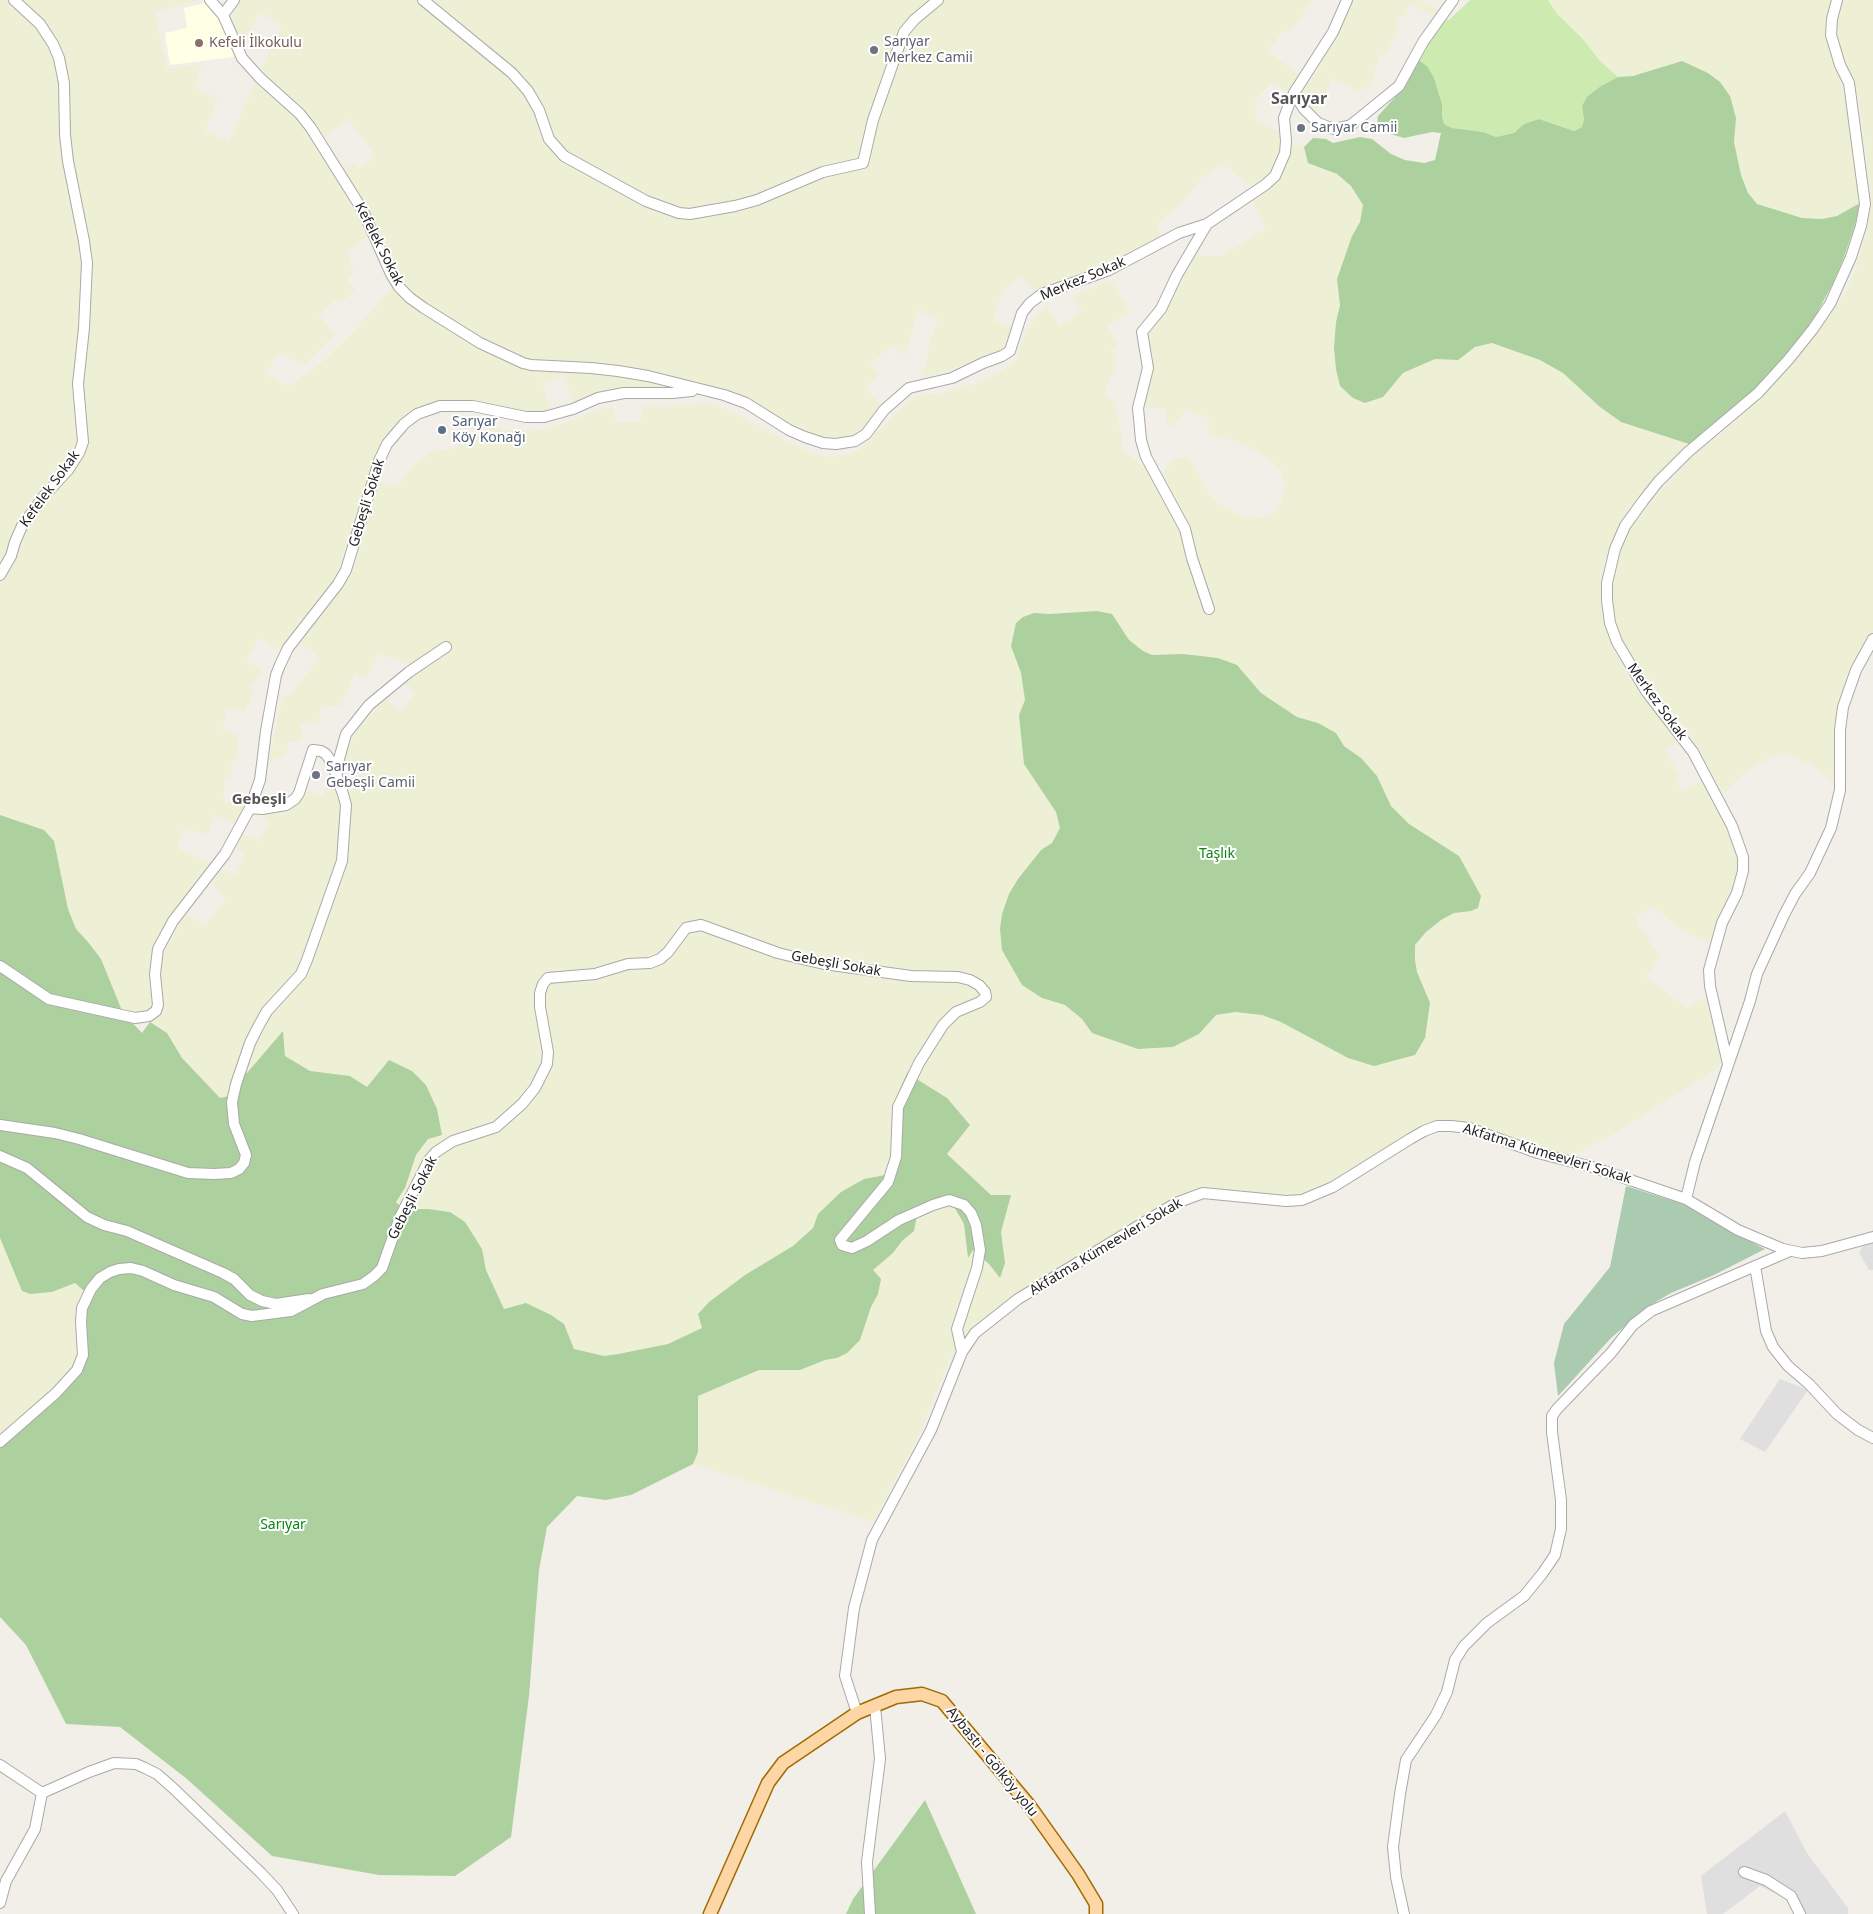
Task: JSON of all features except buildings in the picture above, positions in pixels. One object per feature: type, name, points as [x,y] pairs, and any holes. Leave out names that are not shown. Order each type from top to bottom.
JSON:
[{"type":"main road","name":"Aybastı - Gölköy yolu","points":[[710,1914],[768,1783],[783,1764],[857,1713],[896,1697],[922,1694],[942,1701],[1029,1805],[1078,1874],[1096,1904],[1096,1914]]},
{"type":"street","name":"Kefelek Sokak","points":[[0,575],[11,556],[22,526],[44,496],[68,470],[79,453],[83,442],[78,384],[84,328],[87,264],[68,162],[65,135],[64,83],[54,44],[40,24],[14,0]]},
{"type":"street","name":"Kefelek Sokak","points":[[210,0],[223,15],[242,58],[260,78],[300,114],[317,136],[362,211],[399,287],[410,298],[480,343],[522,363],[618,371],[648,376],[698,390]]},
{"type":"street","points":[[223,15],[234,0]]},
{"type":"street","points":[[423,0],[512,73],[528,91],[539,110],[549,139],[564,156],[646,201],[679,213],[690,214],[757,200],[823,172],[864,163],[873,120],[904,32],[914,20],[938,0]]},
{"type":"street","name":"Merkez Sokak","points":[[698,390],[724,395],[746,403],[805,438],[836,444],[855,441],[866,434],[884,410],[909,388],[952,378],[1002,356],[1010,351],[1022,313],[1030,303],[1042,294],[1110,270],[1179,233],[1206,224],[1265,185],[1275,176],[1285,153],[1284,118],[1294,93],[1321,53],[1348,0]]},
{"type":"street","points":[[1294,93],[1304,109],[1318,123],[1334,129],[1351,126],[1399,86],[1422,42],[1453,0]]},
{"type":"street","name":"Merkez Sokak","points":[[1728,1064],[1710,986],[1709,970],[1722,923],[1737,892],[1743,871],[1743,857],[1732,826],[1694,752],[1646,691],[1617,642],[1610,623],[1606,600],[1607,582],[1610,565],[1625,526],[1658,482],[1688,452],[1758,393],[1813,329],[1830,304],[1841,282],[1861,226],[1866,204],[1849,83],[1840,65],[1831,35],[1836,0]]},
{"type":"street","name":"Merkez Sokak","points":[[1206,224],[1180,270],[1162,309],[1142,332],[1148,368],[1138,408],[1141,440],[1146,457],[1185,529],[1192,558],[1209,610]]},
{"type":"street","name":"Gebeşli Sokak","points":[[0,966],[49,999],[135,1018],[149,1016],[156,1011],[158,1005],[155,960],[158,949],[165,934],[225,854],[250,808],[260,780],[266,731],[276,675],[280,665],[288,648],[338,584],[346,570],[379,461],[387,444],[404,424],[417,414],[440,406],[473,406],[526,417],[544,417],[573,409],[598,398],[624,393],[672,393],[698,390]]},
{"type":"street","points":[[1686,1200],[1695,1162],[1750,1001],[1757,974],[1784,914],[1810,873],[1831,828],[1840,790],[1840,730],[1843,707],[1856,670],[1873,639]]},
{"type":"street","points":[[337,775],[346,734],[369,705],[409,672],[446,647]]},
{"type":"street","points":[[0,1125],[63,1135],[188,1173],[214,1174],[230,1173],[239,1170],[244,1163],[246,1155],[234,1124],[232,1102],[236,1084],[250,1043],[267,1011],[300,974],[313,944],[342,861],[346,806],[337,775],[326,754],[313,750],[295,799],[286,805],[250,808]]},
{"type":"street","name":"Gebeşli Sokak","points":[[0,1442],[56,1393],[77,1370],[83,1355],[82,1308],[91,1288],[100,1278],[110,1272],[131,1268],[143,1271],[174,1285],[214,1297],[242,1314],[252,1316],[291,1311],[323,1294],[363,1284],[374,1276],[382,1268],[394,1230],[429,1160],[436,1152],[453,1141],[496,1127],[512,1114],[535,1088],[547,1064],[548,1052],[540,1007],[540,992],[548,978],[595,974],[628,964],[650,963],[660,959],[668,952],[686,928],[701,925],[778,953],[798,958],[824,964],[911,976],[958,977],[979,984],[985,992],[986,997],[980,1002],[956,1012],[943,1025],[923,1056],[898,1107],[896,1157],[888,1182],[840,1240],[842,1245],[852,1248],[867,1241],[899,1220],[933,1205],[950,1200],[964,1206],[971,1213],[976,1225],[980,1250],[978,1268],[957,1328],[962,1352]]},
{"type":"street","name":"Akfatma Kümeevleri Sokak","points":[[857,1713],[845,1676],[854,1608],[872,1540],[931,1430],[962,1352],[975,1333],[1018,1299],[1176,1203],[1203,1192],[1302,1200],[1334,1187],[1410,1139],[1437,1126],[1469,1128],[1538,1153],[1592,1167],[1686,1200],[1738,1230],[1790,1251],[1802,1254],[1822,1251],[1873,1237]]},
{"type":"street","name":"Gebeşli Sokak","points":[[0,1156],[27,1168],[87,1217],[104,1225],[127,1231],[223,1273],[234,1279],[250,1295],[262,1301],[276,1304],[314,1299]]},
{"type":"street","points":[[1404,1914],[1396,1877],[1393,1847],[1406,1760],[1447,1692],[1456,1660],[1464,1646],[1488,1623],[1524,1596],[1555,1555],[1561,1529],[1561,1500],[1552,1432],[1552,1416],[1611,1353],[1633,1325],[1651,1310],[1790,1251]]},
{"type":"street","points":[[1755,1266],[1766,1331],[1773,1347],[1788,1366],[1809,1384],[1837,1414],[1858,1430],[1873,1438]]},
{"type":"street","points":[[870,1914],[867,1862],[880,1759],[875,1706]]},
{"type":"street","points":[[42,1794],[89,1772],[114,1764],[136,1764],[145,1768],[157,1774],[173,1788],[261,1873],[277,1890],[293,1914]]},
{"type":"street","points":[[0,1765],[42,1794]]},
{"type":"street","points":[[2,1914],[0,1904],[6,1881],[35,1829],[42,1794]]},
{"type":"street","points":[[1744,1872],[1766,1880],[1791,1896],[1800,1914]]},
{"type":"shaded area","points":[[0,0],[203,0],[155,12],[167,69],[202,64],[195,88],[218,98],[205,131],[229,141],[255,82],[300,121],[315,142],[369,235],[347,252],[354,272],[347,281],[356,289],[343,301],[335,300],[319,316],[336,334],[303,366],[280,353],[265,373],[288,386],[319,365],[353,332],[400,278],[381,234],[363,200],[343,170],[353,164],[359,169],[375,155],[348,119],[326,137],[261,69],[282,25],[260,13],[242,44],[233,27],[232,20],[234,10],[240,0],[1313,0],[1289,33],[1283,31],[1268,51],[1300,75],[1287,92],[1271,83],[1255,101],[1256,120],[1280,132],[1280,154],[1269,173],[1251,186],[1222,163],[1201,179],[1184,201],[1156,225],[1162,236],[1120,260],[1034,292],[1020,276],[1002,291],[993,320],[1012,328],[1009,342],[1004,350],[937,374],[922,377],[929,350],[928,345],[938,320],[918,310],[905,356],[892,345],[870,365],[879,374],[865,389],[882,405],[867,424],[850,438],[824,439],[812,435],[696,386],[575,405],[563,376],[542,383],[551,412],[540,414],[460,402],[403,419],[366,489],[335,578],[282,652],[259,638],[246,660],[262,670],[250,688],[254,691],[245,712],[227,708],[222,729],[238,735],[237,759],[232,760],[231,778],[225,778],[223,800],[247,806],[238,825],[215,815],[207,835],[184,828],[177,848],[213,864],[154,948],[150,971],[154,1001],[153,1009],[147,1014],[123,1013],[101,959],[76,929],[68,909],[54,840],[44,830],[0,815]]},
{"type":"shaded area","points":[[1352,0],[1421,0],[1439,11],[1435,16],[1410,4],[1403,18],[1399,16],[1395,25],[1399,28],[1386,54],[1379,55],[1374,76],[1369,86],[1359,91],[1332,79],[1315,115],[1306,105],[1302,96],[1304,88],[1315,75],[1334,40]]},
{"type":"shaded area","points":[[1548,0],[1832,0],[1827,24],[1827,42],[1845,95],[1860,203],[1837,216],[1822,219],[1802,218],[1757,204],[1748,193],[1741,175],[1734,142],[1736,118],[1682,61],[1633,76],[1618,77],[1600,61],[1582,38],[1557,14]]},
{"type":"shaded area","points":[[1841,0],[1873,0],[1873,632],[1848,674],[1840,698],[1834,748],[1838,787],[1812,765],[1790,755],[1775,755],[1745,772],[1724,794],[1692,738],[1627,650],[1616,623],[1614,610],[1615,569],[1622,546],[1631,528],[1651,502],[1692,456],[1723,432],[1777,380],[1801,353],[1829,317],[1846,291],[1855,270],[1865,236],[1872,201],[1858,96],[1836,35],[1836,16]]},
{"type":"shaded area","name":"Kefeli İlkokulu","points":[[207,3],[221,18],[235,53],[233,57],[170,65],[165,33],[187,28],[184,8]]},
{"type":"shaded area","points":[[1292,144],[1304,147],[1308,163],[1337,174],[1351,186],[1363,205],[1360,222],[1352,236],[1337,279],[1340,305],[1336,322],[1334,348],[1340,386],[1394,383],[1403,373],[1435,359],[1458,360],[1475,347],[1492,343],[1540,360],[1563,373],[1600,407],[1621,422],[1689,444],[1646,486],[1622,519],[1604,565],[1601,582],[1602,600],[1606,625],[1613,648],[1625,670],[1679,742],[1665,750],[1681,778],[1676,780],[1681,791],[1703,780],[1728,827],[1736,851],[1738,870],[1734,885],[1709,944],[1680,929],[1656,909],[1650,908],[1637,918],[1638,924],[1661,956],[1646,977],[1687,1008],[1706,997],[1724,1057],[1719,1066],[1706,1076],[1583,1151],[1554,1155],[1452,1122],[1343,1178],[1297,1197],[1198,1189],[1163,1204],[1014,1297],[977,1324],[949,1360],[918,1438],[873,1522],[693,1464],[698,1452],[698,1396],[759,1370],[800,1370],[825,1360],[837,1358],[860,1340],[871,1307],[878,1294],[872,1270],[914,1232],[918,1211],[933,1201],[953,1205],[964,1224],[968,1257],[973,1250],[994,1271],[1005,1263],[1001,1232],[1011,1195],[991,1196],[947,1154],[970,1125],[907,1073],[892,1107],[892,1155],[885,1175],[818,1214],[813,1228],[793,1246],[745,1275],[709,1302],[702,1328],[668,1344],[604,1356],[574,1349],[564,1324],[526,1303],[504,1309],[486,1270],[482,1249],[450,1212],[428,1209],[403,1209],[396,1202],[405,1188],[416,1155],[428,1139],[437,1109],[426,1085],[412,1071],[389,1060],[367,1087],[350,1076],[310,1071],[285,1056],[283,1032],[229,1096],[220,1098],[182,1058],[167,1033],[150,1022],[157,1015],[163,1003],[159,968],[162,955],[186,913],[204,926],[226,899],[212,885],[221,870],[235,875],[245,854],[235,848],[243,834],[258,841],[270,821],[259,813],[282,812],[293,808],[308,790],[322,796],[330,781],[352,792],[365,776],[344,759],[346,748],[355,733],[385,699],[401,711],[415,693],[404,684],[412,679],[406,662],[378,654],[367,678],[355,673],[341,706],[322,707],[319,721],[301,725],[302,741],[288,742],[287,754],[269,762],[280,706],[285,695],[293,692],[320,658],[300,642],[345,584],[354,569],[379,482],[396,487],[414,465],[431,452],[450,449],[466,443],[480,431],[495,428],[514,431],[540,430],[613,406],[616,422],[640,422],[643,406],[667,407],[708,403],[735,413],[790,443],[813,453],[829,457],[849,454],[859,450],[915,397],[940,393],[973,384],[1002,371],[1016,361],[1021,343],[1028,329],[1036,316],[1046,306],[1060,326],[1081,312],[1073,296],[1112,280],[1130,313],[1107,326],[1118,345],[1111,350],[1117,362],[1104,395],[1115,401],[1124,452],[1144,467],[1162,475],[1172,459],[1187,457],[1193,463],[1208,493],[1217,503],[1242,516],[1261,518],[1276,511],[1283,498],[1284,484],[1281,471],[1268,458],[1240,442],[1209,435],[1207,430],[1210,421],[1188,409],[1171,427],[1167,426],[1165,408],[1147,409],[1145,404],[1147,341],[1148,333],[1164,315],[1196,253],[1204,256],[1220,256],[1266,229],[1252,201],[1284,170]],"holes":[[[1082,612],[1122,628],[1129,640],[1143,651],[1152,655],[1183,654],[1218,658],[1237,665],[1261,693],[1297,717],[1318,723],[1336,733],[1344,746],[1361,758],[1377,776],[1391,806],[1409,824],[1459,856],[1481,896],[1471,911],[1454,913],[1441,920],[1426,932],[1415,945],[1417,972],[1430,1003],[1427,1018],[1348,1058],[1281,1022],[1262,1015],[1235,1012],[1216,1015],[1199,1034],[1173,1047],[1160,1047],[1092,1033],[1082,1019],[1065,1005],[1042,998],[1022,985],[1014,970],[1018,879],[1041,850],[1052,843],[1060,828],[1056,812],[1024,764],[1019,715],[1025,700],[1021,673],[1011,646],[1016,623],[1034,613]]]},
{"type":"shaded area","points":[[1626,1186],[1686,1205],[1724,1228],[1765,1249],[1714,1275],[1671,1293],[1647,1307],[1611,1338],[1558,1396],[1554,1363],[1564,1324],[1610,1267]]},
{"type":"shaded area","points":[[1873,1229],[1873,1270],[1869,1270],[1859,1253]]},
{"type":"shaded area","points":[[0,1238],[22,1291],[52,1292],[75,1283],[84,1291],[76,1308],[79,1347],[77,1360],[67,1379],[0,1436]]},
{"type":"shaded area","points":[[1780,1379],[1808,1390],[1765,1452],[1740,1439]]},
{"type":"shaded area","points":[[1785,1811],[1807,1853],[1848,1908],[1848,1914],[1803,1914],[1802,1907],[1760,1886],[1723,1914],[1707,1914],[1701,1876]]},
{"type":"green space","points":[[1470,0],[1548,0],[1557,14],[1582,38],[1600,61],[1618,77],[1601,86],[1582,106],[1584,120],[1582,127],[1574,131],[1539,119],[1524,124],[1514,133],[1496,137],[1483,132],[1452,128],[1444,124],[1442,104],[1434,78],[1418,60],[1445,19],[1449,20]]},
{"type":"green space","points":[[1418,60],[1427,66],[1434,78],[1442,104],[1444,124],[1452,128],[1483,132],[1496,137],[1514,133],[1524,124],[1539,119],[1574,131],[1582,127],[1584,120],[1582,106],[1587,97],[1601,86],[1618,77],[1633,76],[1682,61],[1708,73],[1720,82],[1730,96],[1736,118],[1734,142],[1741,175],[1748,193],[1757,204],[1802,218],[1822,219],[1837,216],[1860,203],[1844,257],[1815,317],[1760,385],[1689,444],[1621,422],[1600,407],[1563,373],[1540,360],[1492,343],[1475,347],[1458,360],[1435,359],[1403,373],[1383,397],[1365,403],[1353,398],[1340,386],[1336,369],[1334,348],[1336,322],[1340,305],[1337,279],[1352,236],[1360,222],[1363,205],[1351,186],[1337,174],[1308,163],[1304,147],[1313,138],[1326,139],[1333,143],[1360,137],[1372,139],[1391,154],[1405,160],[1424,163],[1435,160],[1441,133],[1432,132],[1404,138],[1384,132],[1377,125],[1378,116],[1406,85]]},
{"type":"green space","name":"Taşlık","points":[[1097,611],[1112,614],[1129,640],[1143,651],[1152,655],[1183,654],[1218,658],[1237,665],[1261,693],[1297,717],[1318,723],[1336,733],[1344,746],[1361,758],[1377,776],[1391,806],[1409,824],[1459,856],[1481,896],[1478,908],[1471,911],[1454,913],[1441,920],[1426,932],[1415,945],[1417,972],[1430,1003],[1425,1038],[1415,1055],[1374,1066],[1348,1058],[1281,1022],[1262,1015],[1235,1012],[1216,1015],[1199,1034],[1173,1047],[1138,1049],[1092,1033],[1082,1019],[1065,1005],[1042,998],[1022,985],[1002,950],[1000,929],[1002,914],[1009,894],[1018,879],[1041,850],[1052,843],[1060,828],[1056,812],[1024,764],[1019,715],[1025,700],[1021,673],[1011,646],[1016,623],[1023,617],[1034,613]]},
{"type":"green space","name":"Sarıyar","points":[[0,815],[44,830],[54,841],[68,909],[76,929],[101,959],[123,1013],[142,1033],[150,1022],[167,1033],[182,1058],[220,1098],[229,1096],[236,1071],[247,1073],[283,1031],[285,1056],[310,1071],[350,1076],[367,1087],[389,1060],[412,1071],[426,1085],[437,1109],[442,1135],[428,1139],[416,1155],[405,1188],[396,1202],[403,1209],[428,1209],[450,1212],[465,1222],[482,1249],[486,1270],[504,1309],[526,1303],[551,1315],[564,1324],[574,1349],[604,1356],[618,1354],[668,1344],[702,1328],[698,1314],[709,1302],[745,1275],[793,1246],[813,1228],[818,1214],[841,1192],[864,1179],[885,1175],[892,1155],[892,1107],[907,1073],[947,1098],[970,1125],[947,1154],[991,1195],[1011,1195],[1001,1232],[1005,1263],[1000,1278],[989,1264],[973,1250],[968,1258],[964,1224],[953,1205],[944,1200],[918,1211],[914,1231],[873,1270],[881,1279],[878,1294],[871,1307],[860,1340],[847,1353],[800,1370],[759,1370],[698,1396],[698,1452],[693,1464],[631,1495],[606,1500],[577,1496],[547,1527],[539,1570],[529,1696],[511,1837],[455,1876],[379,1875],[272,1856],[187,1779],[120,1727],[66,1724],[26,1645],[0,1617],[0,1436],[67,1379],[77,1360],[79,1347],[76,1308],[84,1291],[75,1283],[52,1292],[30,1294],[22,1291],[0,1238]]},
{"type":"green space","points":[[925,1800],[976,1914],[846,1914],[853,1899]]},
{"type":"place","name":"Kefeli İlkokulu","points":[[199,43]]},
{"type":"place","name":"Sarıyar Merkez Camii","points":[[874,50]]},
{"type":"place","name":"Sarıyar Camii","points":[[1301,128]]},
{"type":"place","name":"Sarıyar Köy Konağı","points":[[442,430]]},
{"type":"place","name":"Sarıyar Gebeşli Camii","points":[[316,775]]},
{"type":"district","name":"Sarıyar","points":[[1299,99]]},
{"type":"district","name":"Gebeşli","points":[[259,800]]}]
